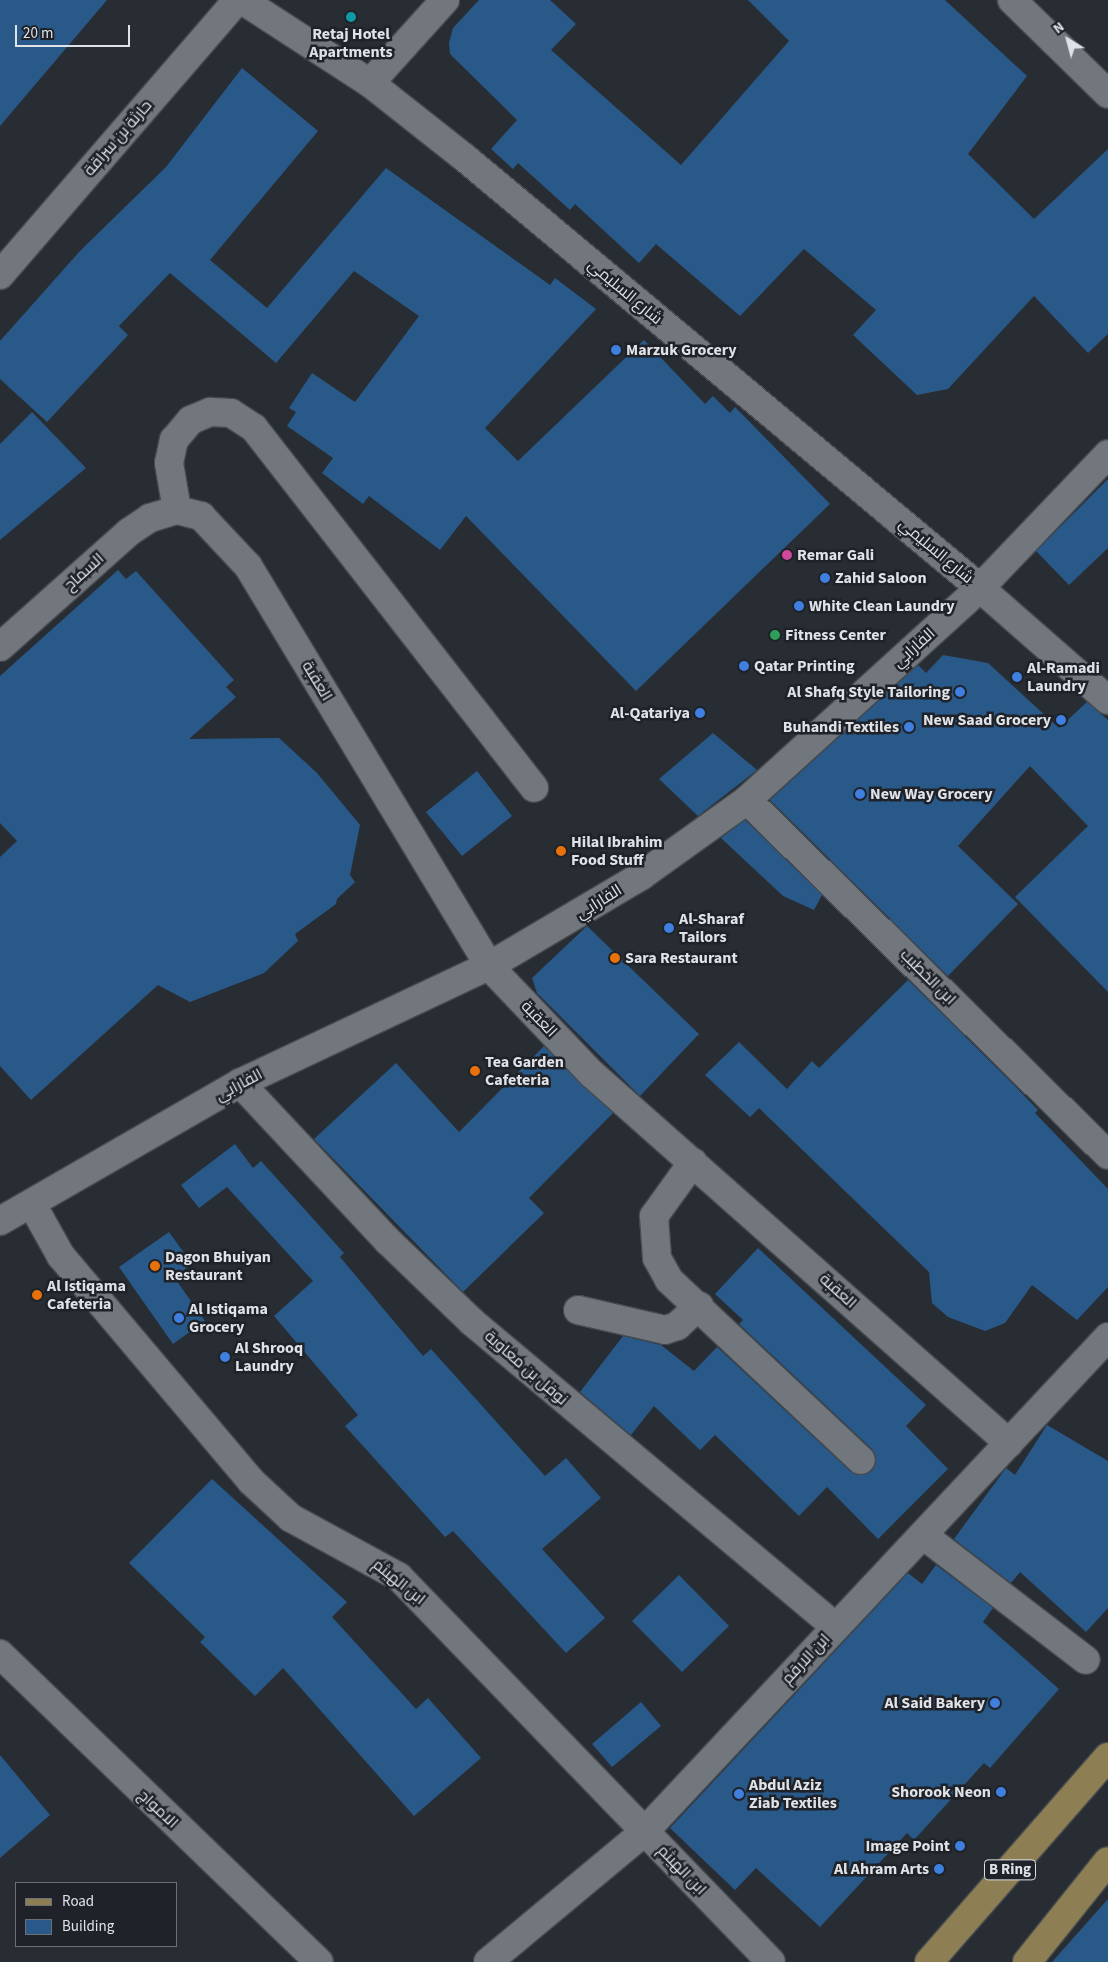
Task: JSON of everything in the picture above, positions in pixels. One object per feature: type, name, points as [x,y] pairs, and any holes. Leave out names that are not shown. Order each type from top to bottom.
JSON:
[{"type":"main road","name":"B Ring","points":[[929,1962],[1108,1757]]},
{"type":"main road","points":[[1029,1961],[1108,1861]]},
{"type":"street","name":"حارثة بن سراقة","points":[[0,275],[237,0]]},
{"type":"street","name":"شارع السليمي","points":[[242,0],[370,83],[980,588],[1108,700]]},
{"type":"street","points":[[370,83],[445,0]]},
{"type":"street","points":[[1012,0],[1108,94]]},
{"type":"street","points":[[177,510],[169,463],[174,440],[191,420],[210,412],[230,413],[254,428],[534,788]]},
{"type":"street","name":"الفارابي","points":[[0,1222],[33,1206],[240,1083],[489,966],[641,876],[748,800],[980,588],[1108,454]]},
{"type":"street","name":"السماح","points":[[0,647],[129,532],[150,518],[177,510]]},
{"type":"street","name":"العقبة","points":[[177,510],[201,516],[225,537],[248,566],[489,966],[592,1074],[1009,1443]]},
{"type":"street","name":"ابن الخطيب","points":[[748,800],[1108,1155]]},
{"type":"street","name":"نوفل بن معاوية","points":[[240,1083],[388,1241],[471,1320],[836,1627]]},
{"type":"street","points":[[693,1162],[662,1200],[652,1231],[657,1258],[669,1280],[861,1460]]},
{"type":"street","name":"ابن الهيثم","points":[[33,1206],[76,1275],[251,1481],[291,1518],[399,1577],[771,1962]]},
{"type":"street","points":[[578,1310],[665,1330],[677,1326],[698,1306]]},
{"type":"street","name":"ابن الارقم","points":[[488,1962],[645,1831],[1108,1337]]},
{"type":"street","points":[[923,1535],[1086,1660]]},
{"type":"street","name":"الامواج","points":[[0,1654],[318,1962]]},
{"type":"building","points":[[0,0],[107,0],[0,126]]},
{"type":"building","points":[[479,0],[550,0],[576,24],[551,50],[681,165],[789,41],[748,0],[945,0],[1027,76],[968,154],[1034,219],[1108,149],[1108,334],[1088,353],[1034,296],[948,389],[917,395],[853,335],[876,310],[804,249],[740,316],[656,244],[639,263],[575,204],[570,210],[518,163],[513,169],[491,149],[517,120],[450,54],[449,43],[453,28]]},
{"type":"building","points":[[242,68],[318,131],[210,260],[267,308],[386,168],[550,285],[555,278],[596,309],[485,428],[518,461],[644,340],[705,404],[713,396],[730,413],[735,407],[830,504],[636,691],[466,516],[440,550],[369,496],[363,504],[322,473],[333,458],[287,426],[296,412],[289,408],[312,373],[355,402],[419,316],[354,271],[276,363],[170,273],[119,326],[128,335],[47,422],[0,379],[0,341],[80,251],[166,167]]},
{"type":"building","points":[[32,412],[86,468],[0,540],[0,444]]},
{"type":"building","points":[[1108,479],[1108,548],[1069,585],[1036,551]]},
{"type":"building","points":[[118,570],[126,579],[136,571],[234,680],[226,687],[236,697],[189,739],[279,738],[317,773],[360,825],[350,875],[355,882],[337,899],[336,904],[295,934],[298,941],[264,973],[190,1002],[158,985],[31,1100],[0,1066],[0,857],[17,841],[0,823],[0,676]]},
{"type":"building","points":[[943,655],[988,663],[1059,728],[1087,702],[1108,720],[1108,992],[1015,897],[1088,826],[1030,766],[958,846],[1018,904],[948,976],[770,800],[918,665],[926,673]]},
{"type":"building","points":[[713,733],[757,770],[698,816],[659,779]]},
{"type":"building","points":[[477,771],[512,816],[462,856],[426,812]]},
{"type":"building","points":[[745,820],[822,895],[814,910],[783,896],[721,838]]},
{"type":"building","points":[[587,926],[699,1034],[640,1096],[537,993],[532,978]]},
{"type":"building","points":[[908,980],[1038,1110],[1035,1113],[1108,1189],[1108,1287],[1077,1320],[1032,1285],[1005,1323],[985,1331],[948,1317],[932,1303],[929,1272],[759,1108],[750,1117],[705,1075],[739,1042],[787,1089],[812,1061],[819,1068]]},
{"type":"building","points":[[544,1046],[613,1113],[529,1198],[544,1213],[463,1292],[314,1139],[396,1063],[459,1132]]},
{"type":"building","points":[[235,1144],[253,1168],[261,1161],[344,1253],[340,1257],[423,1356],[431,1349],[545,1476],[566,1458],[601,1498],[542,1549],[605,1618],[566,1653],[453,1531],[445,1537],[345,1426],[358,1415],[274,1316],[313,1281],[227,1187],[199,1208],[181,1185]]},
{"type":"building","points":[[169,1232],[192,1264],[174,1277],[205,1321],[173,1344],[119,1267]]},
{"type":"building","points":[[758,1248],[926,1405],[906,1426],[948,1469],[878,1539],[827,1487],[799,1516],[715,1435],[700,1450],[654,1406],[631,1435],[580,1392],[623,1336],[661,1345],[694,1371],[717,1347],[850,1471],[858,1475],[872,1471],[876,1463],[872,1449],[739,1324],[743,1320],[715,1294]]},
{"type":"building","points":[[1047,1425],[1108,1461],[1108,1608],[1086,1632],[1020,1572],[1011,1583],[954,1539],[1006,1468],[1015,1475]]},
{"type":"building","points":[[212,1479],[347,1602],[332,1617],[416,1709],[428,1698],[481,1758],[414,1816],[283,1668],[255,1696],[200,1642],[205,1637],[129,1563]]},
{"type":"building","points":[[936,1565],[993,1608],[983,1622],[1059,1689],[990,1768],[984,1763],[914,1840],[907,1833],[820,1927],[756,1868],[735,1890],[670,1828],[908,1573],[922,1584]]},
{"type":"building","points":[[679,1575],[729,1626],[682,1672],[632,1621]]},
{"type":"building","points":[[641,1702],[661,1726],[612,1767],[592,1744]]},
{"type":"building","points":[[0,1755],[50,1815],[0,1858]]},
{"type":"building","points":[[1108,1899],[1108,1962],[1052,1962]]},
{"type":"place","name":"Retaj Hotel Apartments","points":[[351,17]]},
{"type":"place","name":"Marzuk Grocery","points":[[616,350]]},
{"type":"place","name":"Remar Gali","points":[[787,555]]},
{"type":"place","name":"Zahid Saloon","points":[[825,578]]},
{"type":"place","name":"White Clean Laundry","points":[[799,606]]},
{"type":"place","name":"Fitness Center","points":[[775,635]]},
{"type":"place","name":"Qatar Printing","points":[[744,666]]},
{"type":"place","name":"Al-Ramadi Laundry","points":[[1017,677]]},
{"type":"place","name":"Al Shafq Style Tailoring","points":[[960,692]]},
{"type":"place","name":"Al-Qatariya","points":[[700,713]]},
{"type":"place","name":"New Saad Grocery","points":[[1061,720]]},
{"type":"place","name":"Buhandi Textiles","points":[[909,727]]},
{"type":"place","name":"New Way Grocery","points":[[860,794]]},
{"type":"place","name":"Hilal Ibrahim Food Stuff","points":[[561,851]]},
{"type":"place","name":"Al-Sharaf Tailors","points":[[669,928]]},
{"type":"place","name":"Sara Restaurant","points":[[615,958]]},
{"type":"place","name":"Tea Garden Cafeteria","points":[[475,1071]]},
{"type":"place","name":"Dagon Bhuiyan Restaurant","points":[[155,1266]]},
{"type":"place","name":"Al Istiqama Cafeteria","points":[[37,1295]]},
{"type":"place","name":"Al Istiqama Grocery","points":[[179,1318]]},
{"type":"place","name":"Al Shrooq Laundry","points":[[225,1357]]},
{"type":"place","name":"Al Said Bakery","points":[[995,1703]]},
{"type":"place","name":"Shorook Neon","points":[[1001,1792]]},
{"type":"place","name":"Abdul Aziz Ziab Textiles","points":[[739,1794]]},
{"type":"place","name":"Image Point","points":[[960,1846]]},
{"type":"place","name":"Al Ahram Arts","points":[[939,1869]]}]
